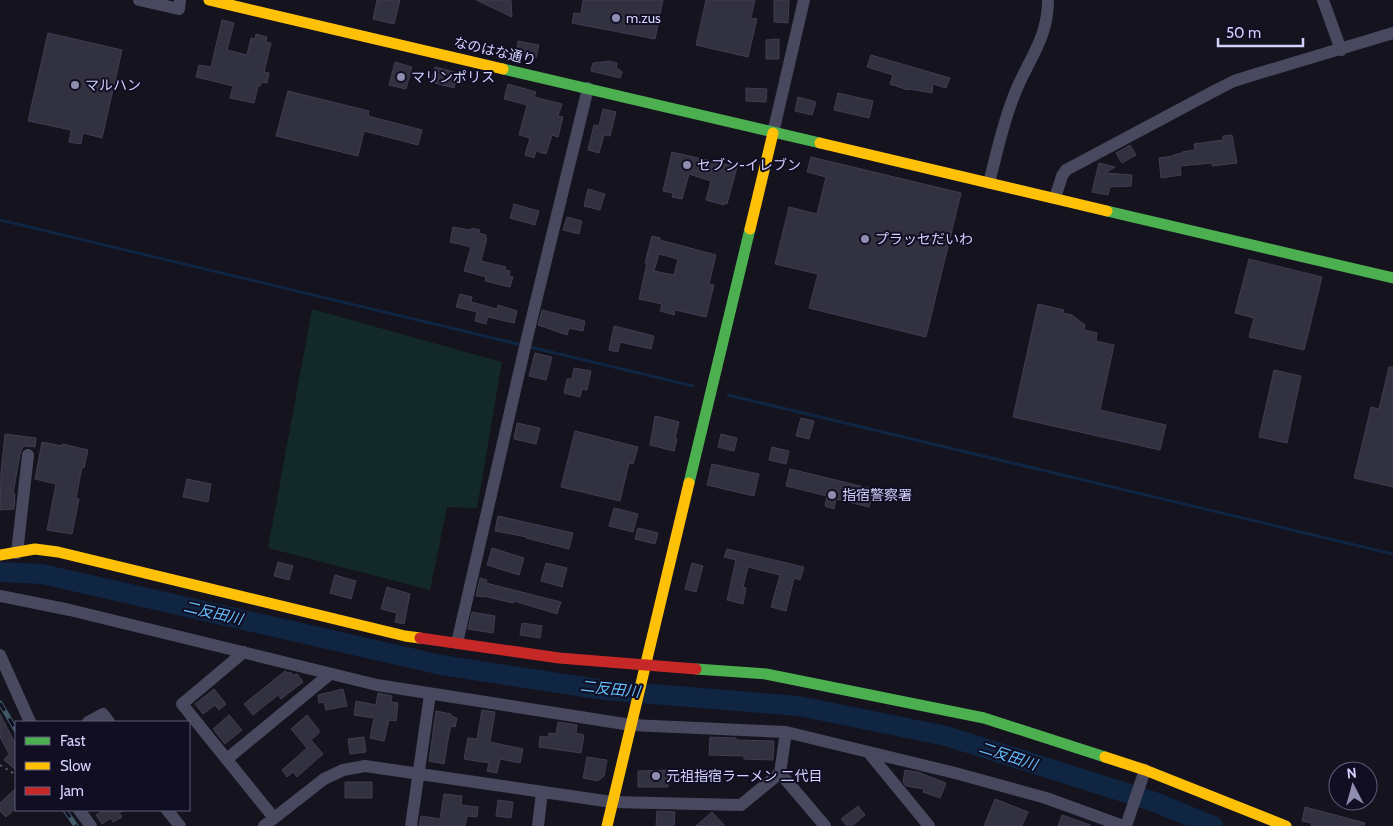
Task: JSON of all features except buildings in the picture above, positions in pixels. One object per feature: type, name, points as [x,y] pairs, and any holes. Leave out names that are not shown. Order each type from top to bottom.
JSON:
[{"type":"street","points":[[139,0],[179,9],[180,0]]},
{"type":"street","name":"なのはな通り","points":[[209,0],[1393,278]]},
{"type":"street","points":[[607,826],[804,0]]},
{"type":"street","points":[[989,182],[1005,119],[1015,91],[1038,47],[1044,30],[1048,0]]},
{"type":"street","points":[[1323,0],[1341,50]]},
{"type":"street","points":[[1055,198],[1062,176],[1066,170],[1218,89],[1247,77],[1393,33]]},
{"type":"street","points":[[457,643],[588,88]]},
{"type":"street","points":[[17,553],[28,454]]},
{"type":"street","points":[[0,555],[35,550],[58,552],[405,636],[559,658],[766,674],[934,706],[984,718],[1145,770],[1286,826]]},
{"type":"street","points":[[0,596],[70,610],[377,685],[430,694],[632,720],[786,732],[955,773],[1046,798],[1125,826],[1145,770]]},
{"type":"street","points":[[244,652],[182,704],[227,759],[269,822],[324,779],[343,770],[365,766],[612,802],[742,805],[780,773],[786,732]]},
{"type":"street","points":[[0,655],[30,721]]},
{"type":"street","points":[[227,759],[330,674]]},
{"type":"street","points":[[411,826],[430,694]]},
{"type":"street","points":[[90,721],[104,714],[108,721]]},
{"type":"street","points":[[869,752],[928,826]]},
{"type":"street","points":[[780,773],[825,826]]},
{"type":"street","points":[[538,826],[542,792]]},
{"type":"street","points":[[80,811],[91,826]]},
{"type":"street","points":[[168,811],[180,826]]},
{"type":"path","points":[[0,766],[15,774]]},
{"type":"green space","points":[[312,309],[502,362],[477,508],[447,507],[430,590],[268,548]]},
{"type":"waterway","points":[[0,220],[518,344]]},
{"type":"waterway","points":[[530,347],[693,386]]},
{"type":"waterway","points":[[728,395],[1393,554]]},
{"type":"waterway","name":"二反田川","points":[[0,572],[42,574],[441,665],[604,690],[799,706],[946,736],[1155,802],[1213,826]]},
{"type":"railway","points":[[0,703],[15,728]]},
{"type":"railway","points":[[66,811],[76,826]]},
{"type":"traffic: fast","points":[[503,69],[820,143]]},
{"type":"traffic: fast","points":[[1107,211],[1393,278]]},
{"type":"traffic: fast","points":[[689,483],[750,229]]},
{"type":"traffic: fast","points":[[696,669],[766,674],[984,718],[1105,757]]},
{"type":"traffic: slow","points":[[209,0],[503,69]]},
{"type":"traffic: slow","points":[[750,229],[773,133]]},
{"type":"traffic: slow","points":[[820,143],[1107,211]]},
{"type":"traffic: slow","points":[[607,826],[689,483]]},
{"type":"traffic: slow","points":[[0,555],[35,549],[58,552],[405,636],[420,638]]},
{"type":"traffic: slow","points":[[1105,757],[1145,770],[1286,826]]},
{"type":"traffic: jam","points":[[420,638],[559,658],[696,669]]},
{"type":"place","name":"m.zus","points":[[616,18]]},
{"type":"place","name":"マリンポリス","points":[[401,77]]},
{"type":"place","name":"マルハン","points":[[75,85]]},
{"type":"place","name":"セブン-イレブン","points":[[687,165]]},
{"type":"place","name":"プラッセだいわ","points":[[865,239]]},
{"type":"place","name":"指宿警察署","points":[[832,495]]},
{"type":"place","name":"元祖指宿ラーメン 二代目","points":[[656,776]]}]
